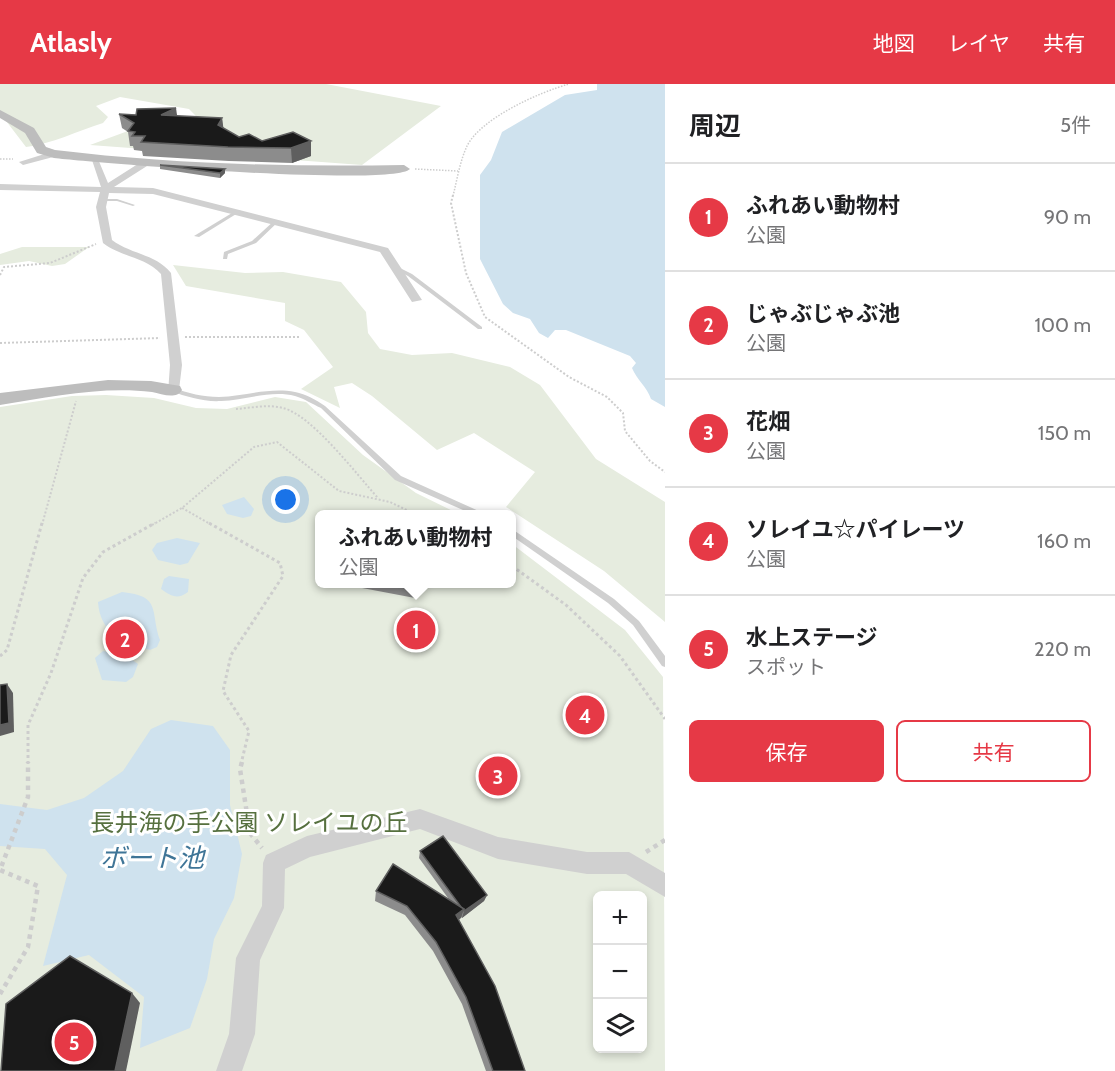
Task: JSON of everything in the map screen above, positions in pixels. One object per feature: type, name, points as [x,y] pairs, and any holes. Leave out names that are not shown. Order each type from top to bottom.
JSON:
[{"type":"street","points":[[3,116],[30,131],[41,150],[54,154],[144,164],[299,171],[404,169]]},
{"type":"street","points":[[23,162],[54,154]]},
{"type":"street","points":[[94,159],[106,188]]},
{"type":"street","points":[[0,399],[100,384],[153,386],[173,390],[176,365],[166,273],[162,266],[118,250],[107,242],[101,200],[106,188],[144,164]]},
{"type":"street","points":[[0,187],[153,191],[239,211],[384,250],[416,300]]},
{"type":"street","points":[[229,1071],[242,1034],[248,958],[273,908],[274,863],[307,847],[420,819],[498,848],[587,863],[629,863],[665,886]]},
{"type":"lane","points":[[101,200],[117,200],[133,205]]},
{"type":"lane","points":[[197,236],[239,211]]},
{"type":"lane","points":[[225,258],[226,253],[262,237],[277,221]]},
{"type":"lane","points":[[398,269],[410,275],[480,328]]},
{"type":"lane","points":[[173,390],[207,399],[282,391],[310,399],[398,478],[469,510]]},
{"type":"lane","points":[[516,535],[611,601],[636,623],[665,663]]},
{"type":"path","points":[[568,84],[548,90],[482,126],[467,146],[458,171],[451,203],[466,273],[485,316],[569,377],[607,397],[623,413],[626,431],[650,461],[665,472]]},
{"type":"path","points":[[404,169],[458,171]]},
{"type":"path","points":[[0,274],[4,267],[50,262],[107,242]]},
{"type":"path","points":[[0,343],[290,335],[301,338]]},
{"type":"path","points":[[0,656],[7,650],[75,402],[82,399]]},
{"type":"path","points":[[232,410],[260,406],[288,409],[305,421],[380,499]]},
{"type":"path","points":[[0,993],[28,947],[38,886],[0,870],[28,797],[28,725],[51,673],[83,578],[103,552],[182,508],[254,447],[277,442],[339,491],[380,499],[406,510]]},
{"type":"path","points":[[182,508],[279,563],[283,576],[231,656],[223,691],[249,731],[240,769],[250,833],[274,863]]},
{"type":"path","points":[[516,569],[566,605],[620,656],[665,719]]},
{"type":"green space","points":[[0,84],[326,84],[441,106],[362,165],[90,145],[136,128],[179,129],[196,116],[189,109],[120,97],[96,106],[108,117],[103,123],[55,140],[26,147],[0,113]]},
{"type":"green space","points":[[22,247],[89,247],[65,264],[52,266],[29,261],[0,265],[0,254]]},
{"type":"green space","points":[[173,265],[245,273],[283,272],[341,282],[366,312],[368,333],[380,349],[412,355],[452,353],[510,367],[540,385],[596,459],[665,502],[665,622],[604,571],[516,514],[516,510],[506,507],[535,472],[474,433],[437,450],[372,396],[352,383],[334,387],[340,408],[301,389],[333,367],[304,330],[285,321],[285,303],[186,286]]},
{"type":"green space","name":"長井海の手公園 ソレイユの丘","points":[[106,395],[154,398],[196,408],[227,409],[275,397],[306,402],[363,455],[416,493],[451,510],[315,510],[315,588],[516,588],[516,547],[625,630],[663,677],[665,1071],[0,1071],[0,407],[72,396]]},
{"type":"water","points":[[597,84],[665,84],[665,407],[651,399],[632,368],[636,363],[630,356],[566,330],[555,330],[548,338],[539,333],[530,319],[513,313],[503,304],[480,259],[480,175],[491,160],[502,132],[565,95],[597,90]]},
{"type":"water","points":[[244,497],[254,509],[251,516],[243,518],[227,514],[222,505]]},
{"type":"water","points":[[177,538],[200,543],[188,563],[180,565],[158,560],[152,550],[157,543]]},
{"type":"water","points":[[169,576],[189,579],[188,592],[181,596],[174,596],[161,589],[164,579]]},
{"type":"water","points":[[122,592],[135,594],[149,601],[160,640],[157,647],[150,650],[130,644],[108,629],[103,621],[98,602]]},
{"type":"water","points":[[103,651],[125,655],[138,664],[133,677],[126,682],[102,680],[95,658]]},
{"type":"water","name":"ボート池","points":[[171,720],[213,726],[230,750],[230,805],[242,854],[234,898],[214,939],[207,979],[190,1028],[140,1048],[144,997],[89,955],[43,966],[67,875],[45,849],[0,846],[0,804],[47,810],[84,798],[123,771],[151,729]]},
{"type":"building","points":[[176,108],[161,115],[222,118],[218,125],[239,137],[249,134],[262,141],[293,132],[311,141],[291,148],[141,142],[145,136],[132,136],[135,132],[128,131],[134,123],[119,114],[136,115],[137,109]]},
{"type":"building","points":[[160,165],[225,169],[220,173]]},
{"type":"building","points":[[7,684],[9,723],[0,725],[0,685]]},
{"type":"building","points":[[443,836],[487,895],[464,911],[420,851]]},
{"type":"building","points":[[393,864],[464,909],[456,915],[495,986],[525,1071],[493,1071],[466,997],[436,942],[407,906],[376,891]]},
{"type":"building","points":[[70,956],[132,993],[115,1071],[1,1071],[6,1004]]},
{"type":"place","name":"ふれあい動物村","points":[[416,630]]},
{"type":"place","name":"じゃぶじゃぶ池","points":[[125,639]]},
{"type":"place","name":"ソレイユ☆パイレーツ","points":[[585,715]]},
{"type":"place","name":"花畑","points":[[498,776]]},
{"type":"place","name":"水上ステージ","points":[[74,1042]]}]
